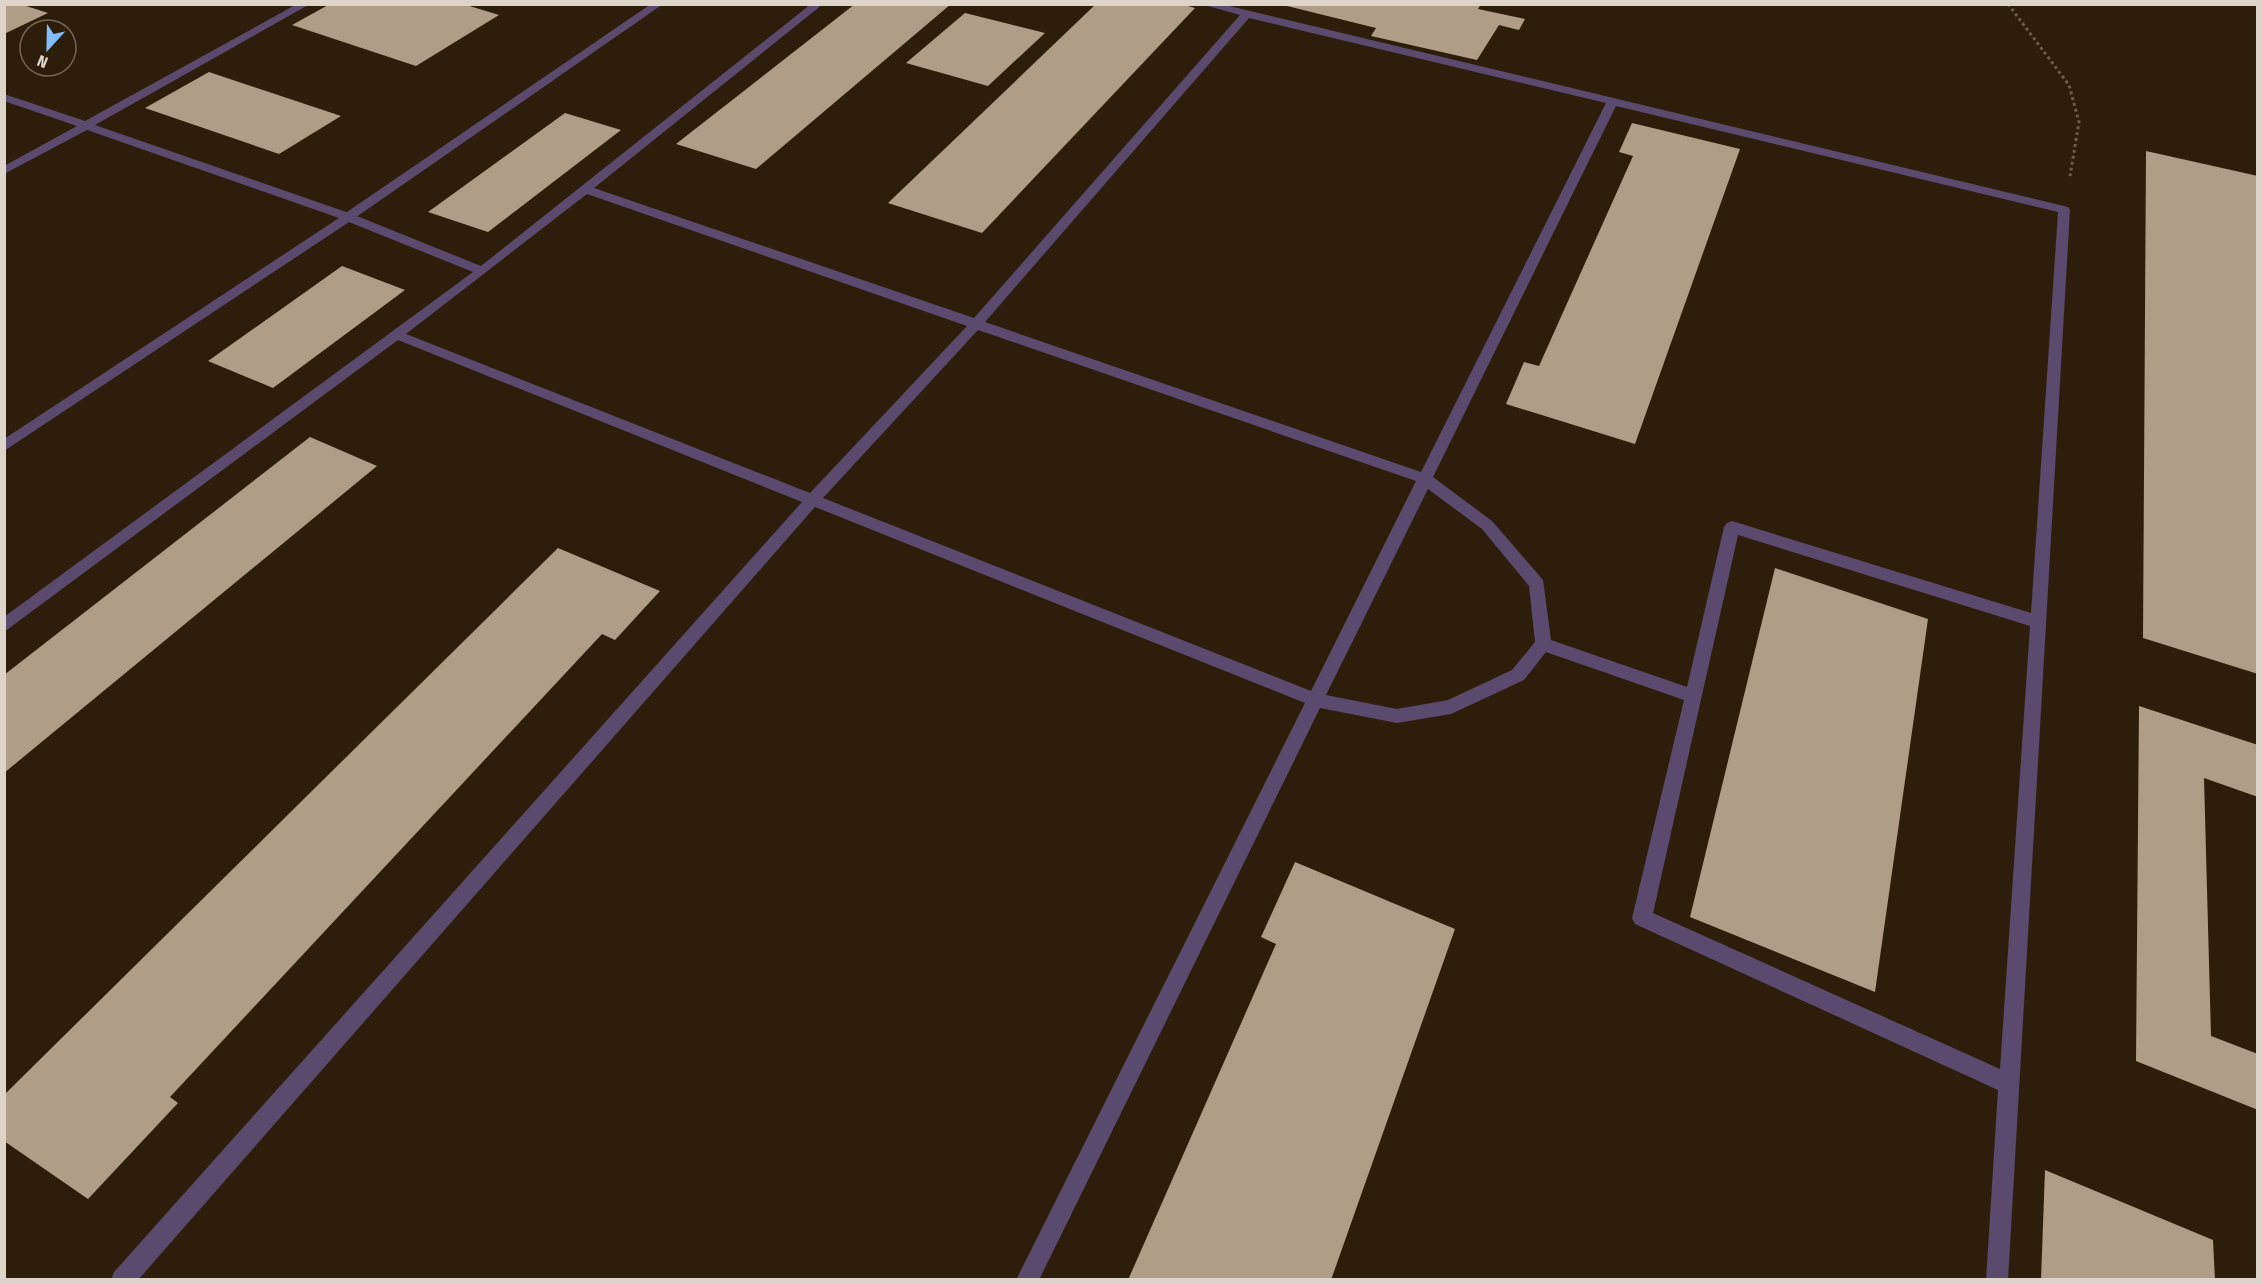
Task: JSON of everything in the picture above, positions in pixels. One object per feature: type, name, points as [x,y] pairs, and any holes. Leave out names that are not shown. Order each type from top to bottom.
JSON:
[{"type":"street","points":[[4,171],[305,4]]},
{"type":"street","points":[[4,446],[348,217],[658,4]]},
{"type":"street","points":[[4,626],[482,271],[818,4]]},
{"type":"street","points":[[1206,4],[2064,210],[1997,1280]]},
{"type":"street","points":[[122,1280],[813,500],[976,324],[1247,14]]},
{"type":"street","points":[[4,97],[348,217],[482,271]]},
{"type":"street","points":[[1027,1280],[1612,102]]},
{"type":"street","points":[[397,334],[1315,700],[1397,716],[1451,707],[1518,675],[1543,644],[1537,584],[1486,525],[1425,479],[585,189]]},
{"type":"street","points":[[2009,1084],[1642,918],[1732,527],[2038,622]]},
{"type":"street","points":[[1543,644],[1693,696]]},
{"type":"path","points":[[2008,4],[2069,85],[2079,122],[2064,210]]},
{"type":"building","points":[[4,4],[20,4],[48,13],[38,18],[18,18],[18,27],[4,34]]},
{"type":"building","points":[[330,4],[463,4],[499,15],[416,66],[292,25]]},
{"type":"building","points":[[855,4],[951,4],[756,169],[676,144]]},
{"type":"building","points":[[1096,4],[1181,4],[1195,8],[982,233],[888,203]]},
{"type":"building","points":[[1279,4],[1481,4],[1478,9],[1525,19],[1519,30],[1499,25],[1477,60],[1371,36],[1376,28]]},
{"type":"building","points":[[965,13],[1045,33],[988,86],[906,63]]},
{"type":"building","points":[[209,72],[341,116],[279,154],[145,108]]},
{"type":"building","points":[[565,113],[621,130],[488,232],[428,212]]},
{"type":"building","points":[[1632,123],[1740,149],[1635,444],[1506,404],[1524,362],[1539,366],[1633,156],[1619,152]]},
{"type":"building","points":[[2146,151],[2258,176],[2258,674],[2143,638]]},
{"type":"building","points":[[342,266],[405,290],[273,388],[208,361]]},
{"type":"building","points":[[310,437],[377,466],[4,773],[4,675]]},
{"type":"building","points":[[558,548],[660,591],[615,640],[602,634],[170,1097],[178,1103],[88,1199],[4,1141],[4,1095]]},
{"type":"building","points":[[1775,568],[1928,619],[1875,992],[1690,917]]},
{"type":"building","points":[[2139,706],[2258,745],[2258,797],[2204,778],[2211,1036],[2258,1054],[2258,1110],[2136,1061]]},
{"type":"building","points":[[1295,862],[1455,929],[1331,1280],[1128,1280],[1276,944],[1261,937]]},
{"type":"building","points":[[2045,1170],[2213,1240],[2215,1280],[2041,1280]]}]
